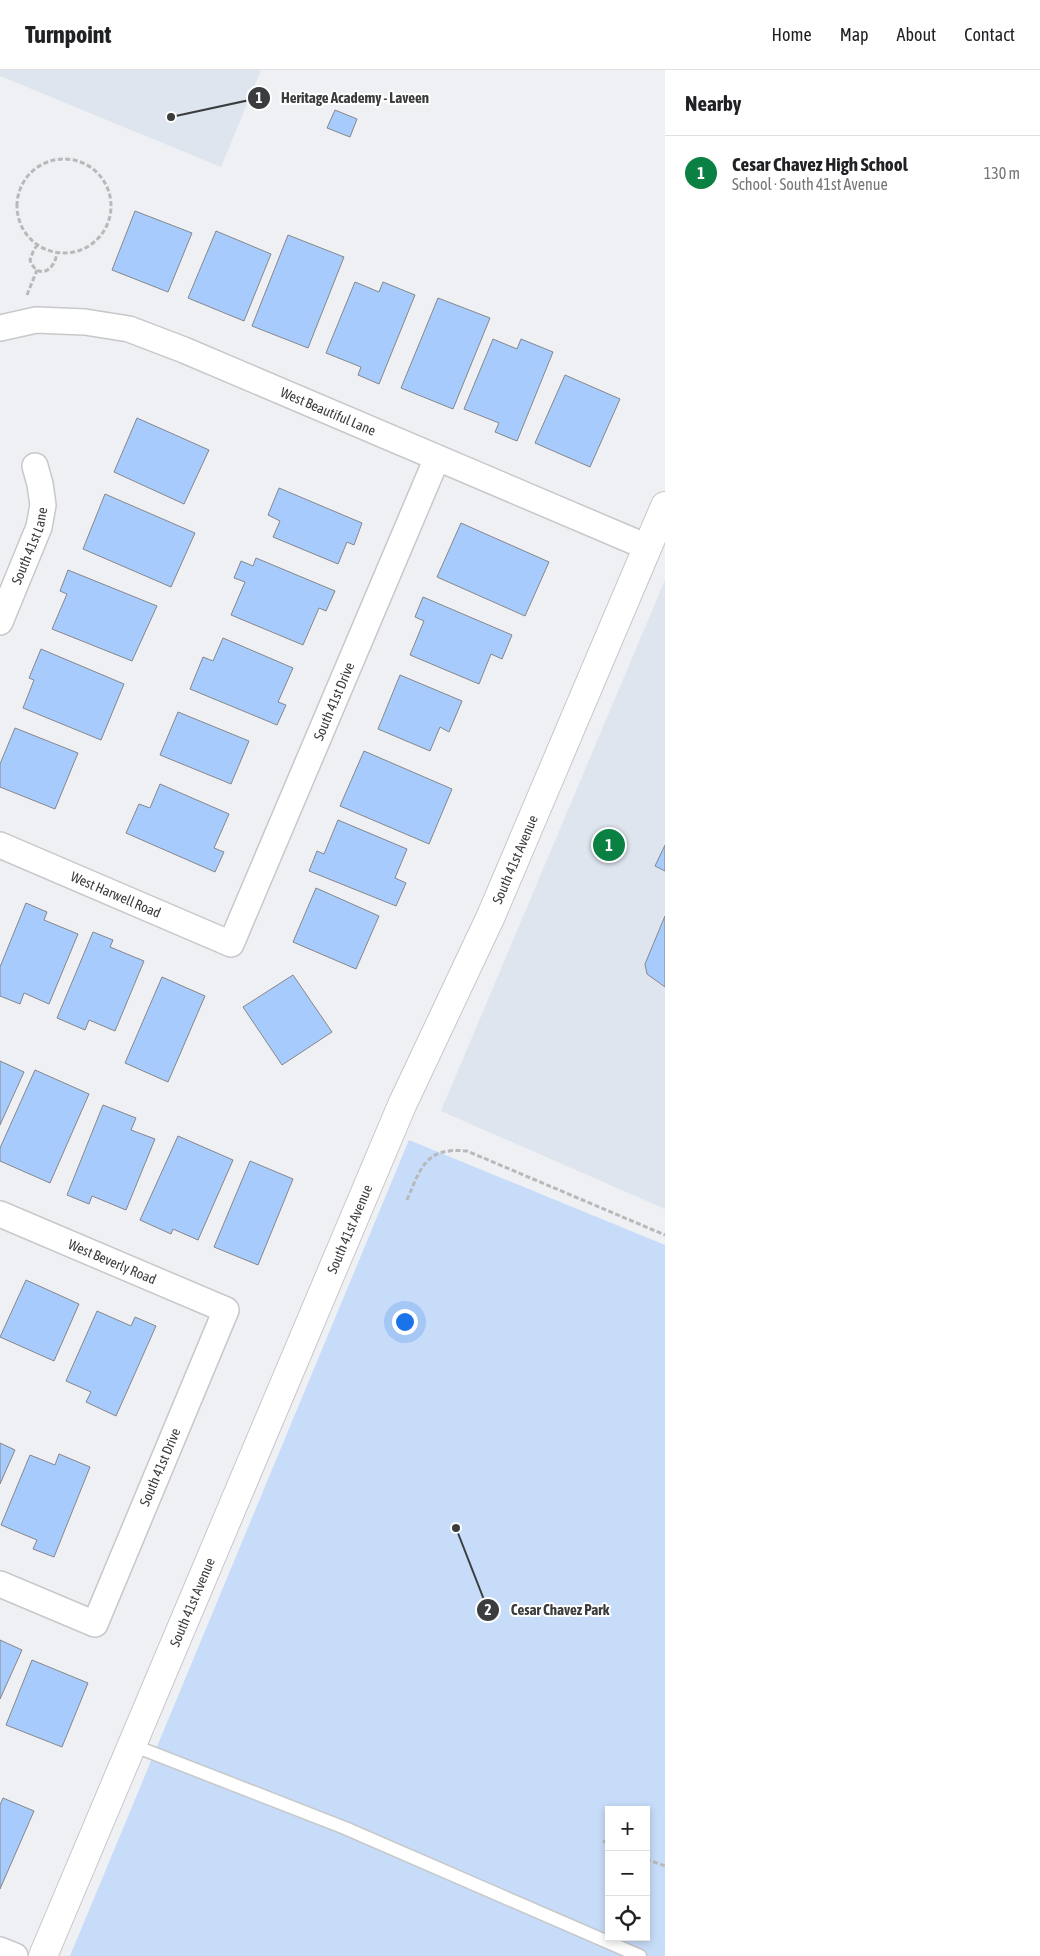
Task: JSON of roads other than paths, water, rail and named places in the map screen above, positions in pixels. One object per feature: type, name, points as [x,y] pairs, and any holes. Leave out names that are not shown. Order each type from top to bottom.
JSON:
[{"type":"street","name":"West Beautiful Lane","points":[[0,328],[36,320],[85,322],[129,328],[648,547]]},
{"type":"street","name":"South 41st Drive","points":[[231,944],[437,458]]},
{"type":"street","name":"South 41st Lane","points":[[0,622],[39,527],[43,505],[35,466]]},
{"type":"street","name":"South 41st Avenue","points":[[42,1956],[402,1105],[490,916],[665,506]]},
{"type":"street","name":"West Harwell Road","points":[[0,845],[231,944]]},
{"type":"street","name":"West Beverly Road","points":[[0,1214],[226,1310]]},
{"type":"street","name":"South 41st Drive","points":[[0,1584],[95,1624],[226,1310]]},
{"type":"street","points":[[0,1950],[14,1956]]},
{"type":"lane","points":[[132,1745],[345,1828],[640,1956]]},
{"type":"place","name":"Heritage Academy - Laveen","points":[[171,117]]},
{"type":"place","name":"Cesar Chavez High School","points":[[609,845]]},
{"type":"place","name":"Cesar Chavez Park","points":[[456,1528]]}]
